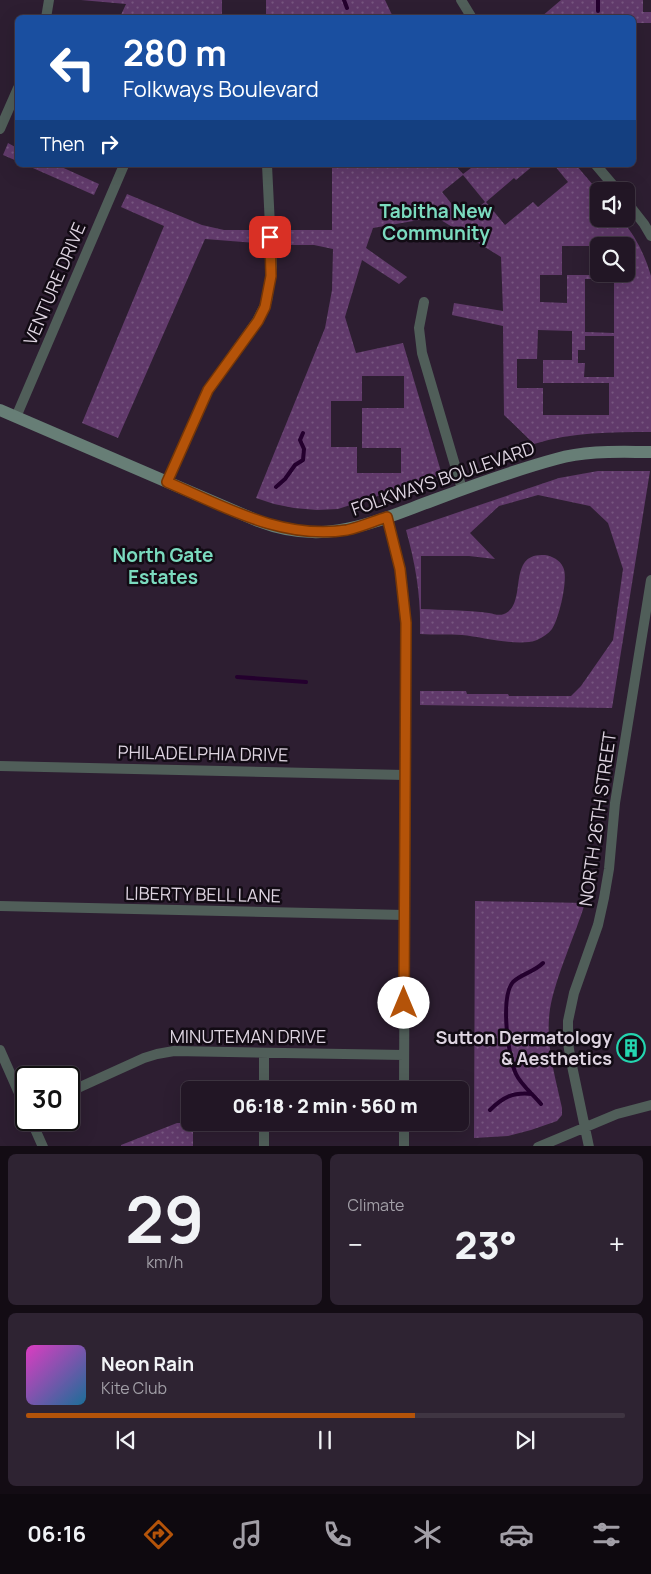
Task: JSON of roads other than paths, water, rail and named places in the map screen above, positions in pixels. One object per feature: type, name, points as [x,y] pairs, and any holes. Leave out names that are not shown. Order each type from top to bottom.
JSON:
[{"type":"street","points":[[46,15],[49,0]]},
{"type":"street","points":[[461,0],[470,15]]},
{"type":"street","points":[[0,129],[15,95]]},
{"type":"street","name":"VENTURE DRIVE","points":[[16,416],[123,167]]},
{"type":"street","points":[[167,482],[208,390],[258,321],[267,301],[272,267],[267,167]]},
{"type":"street","points":[[598,167],[610,182]]},
{"type":"street","points":[[635,212],[651,236]]},
{"type":"street","points":[[424,302],[419,328],[422,353],[462,489]]},
{"type":"street","name":"FOLKWAYS BOULEVARD","points":[[0,410],[263,523],[289,530],[312,532],[357,528],[462,489],[565,457],[590,453],[651,452]]},
{"type":"street","points":[[387,517],[400,569],[406,611],[404,1081]]},
{"type":"street","name":"NORTH 26TH STREET","points":[[589,1146],[569,1049],[568,1021],[574,993],[596,931],[604,898],[609,869],[615,803],[651,580]]},
{"type":"street","name":"PHILADELPHIA DRIVE","points":[[0,766],[405,775]]},
{"type":"street","name":"LIBERTY BELL LANE","points":[[0,906],[405,916]]},
{"type":"street","points":[[0,1050],[15,1084]]},
{"type":"street","name":"MINUTEMAN DRIVE","points":[[80,1087],[144,1058],[165,1052],[188,1050],[404,1056]]},
{"type":"street","points":[[264,1053],[264,1081]]},
{"type":"street","points":[[538,1146],[617,1114],[651,1105]]},
{"type":"street","points":[[36,1131],[43,1146]]},
{"type":"street","points":[[264,1131],[264,1146]]},
{"type":"street","points":[[404,1131],[404,1146]]},
{"type":"waterway","points":[[344,0],[347,8]]},
{"type":"waterway","points":[[598,0],[598,11]]},
{"type":"waterway","points":[[276,487],[285,479],[295,465],[303,460],[304,449],[300,440],[303,433]]},
{"type":"waterway","points":[[237,677],[306,682]]},
{"type":"waterway","points":[[541,1104],[524,1086],[516,1074],[510,1055],[506,1013],[509,990],[513,982],[543,963]]},
{"type":"waterway","points":[[490,1110],[509,1096],[532,1094]]},
{"type":"place","name":"Sutton Dermatology & Aesthetics","points":[[631,1048]]},
{"type":"district","name":"Tabitha New Community","points":[[436,222]]},
{"type":"district","name":"North Gate Estates","points":[[163,566]]}]
